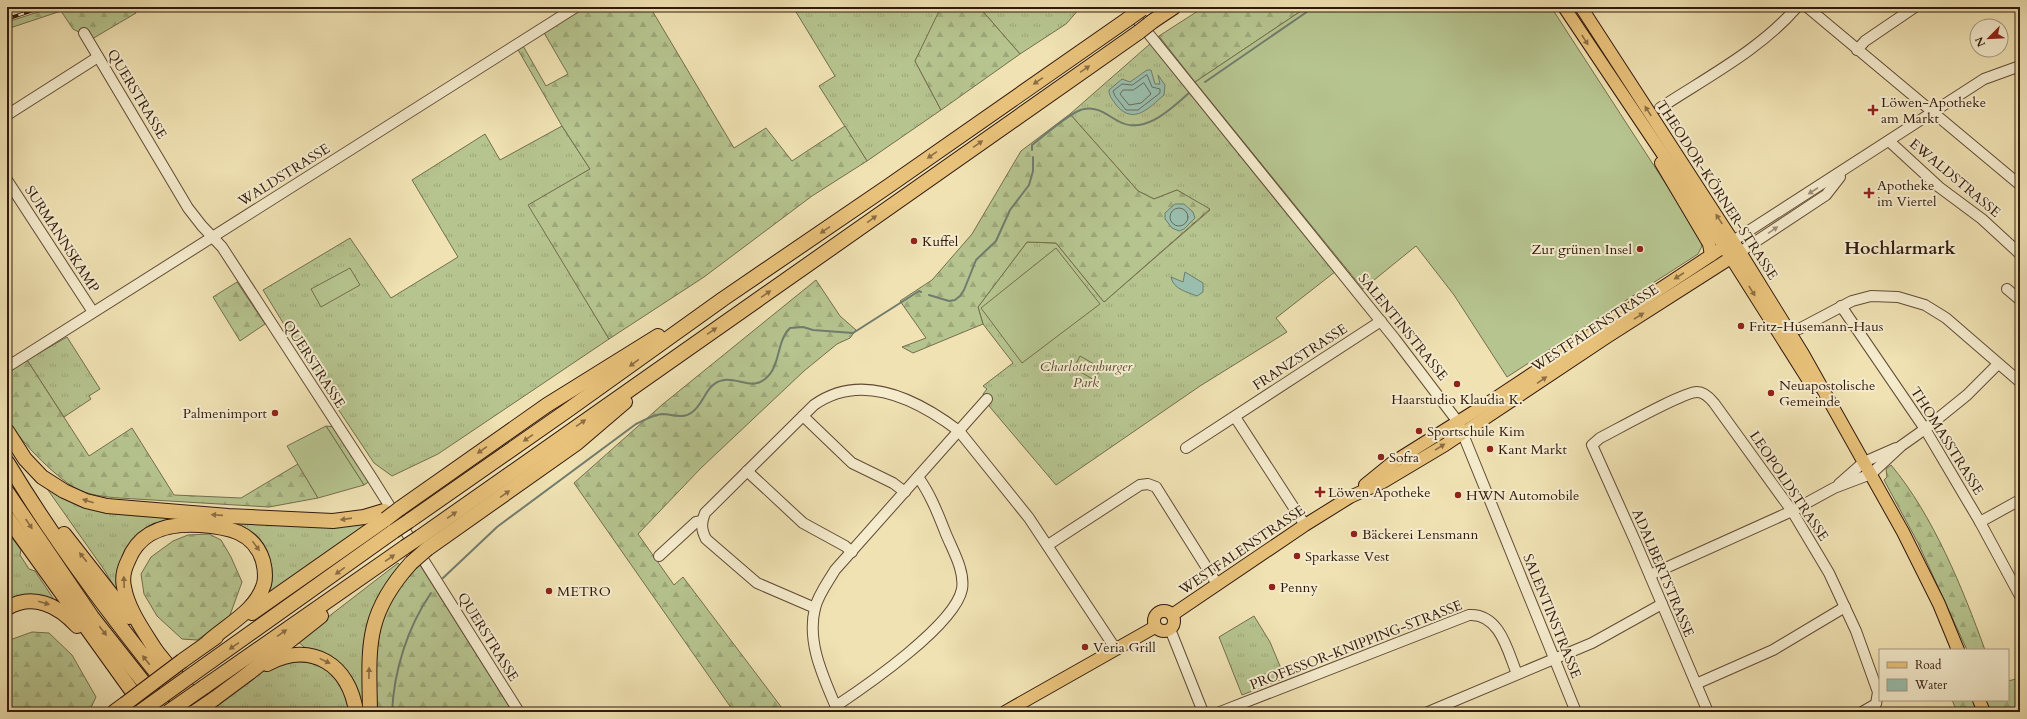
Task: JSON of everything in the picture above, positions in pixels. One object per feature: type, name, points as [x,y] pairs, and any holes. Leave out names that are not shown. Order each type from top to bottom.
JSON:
[{"type":"highway","points":[[370,712],[370,645],[379,606],[391,587],[411,563],[423,543],[690,346],[788,279],[1174,7]]},
{"type":"highway","points":[[140,712],[723,299],[884,190],[1127,13],[1143,8]]},
{"type":"highway","points":[[120,708],[208,642],[391,511],[430,487],[589,377],[723,299]]},
{"type":"highway","points":[[7,431],[25,458],[42,477],[64,491],[86,501],[107,506],[228,516],[334,521],[364,517],[391,511]]},
{"type":"highway","points":[[7,462],[108,610],[188,712]]},
{"type":"highway","points":[[16,476],[32,486],[67,538],[158,654],[206,712]]},
{"type":"highway","points":[[7,492],[92,617],[167,712],[405,547],[423,543]]},
{"type":"highway","points":[[7,517],[113,666],[148,712]]},
{"type":"highway","points":[[158,654],[128,601],[124,577],[125,567],[134,548],[144,537],[156,530],[168,526],[182,524],[223,526],[238,531],[251,540],[260,553],[266,575],[260,596],[248,610],[208,642]]},
{"type":"highway","points":[[195,712],[249,673],[341,599],[352,584]]},
{"type":"highway","points":[[7,608],[15,603],[30,600],[44,602],[59,609],[71,619],[96,652],[113,666]]},
{"type":"highway","points":[[249,673],[271,662],[295,656],[310,655],[333,665],[345,678],[352,691],[356,712]]},
{"type":"main road","name":"THEODOR-KÖRNER-STRASSE","points":[[1564,7],[1643,126],[1729,244]]},
{"type":"main road","name":"THEODOR-KÖRNER-STRASSE","points":[[1581,7],[1736,255],[1803,354],[1903,532],[1939,604],[1958,649]]},
{"type":"main road","name":"THEODOR-KÖRNER-STRASSE","points":[[1643,126],[1671,182],[1709,244],[1711,255]]},
{"type":"main road","name":"WESTFALENSTRASSE","points":[[1155,627],[1154,618],[1158,613],[1164,611],[1172,615],[1305,525],[1350,497],[1383,482],[1729,244]]},
{"type":"main road","name":"WESTFALENSTRASSE","points":[[1461,427],[1736,255]]},
{"type":"main road","points":[[1005,712],[1080,670],[1115,648],[1155,627],[1162,632],[1170,629],[1174,621],[1172,615]]},
{"type":"main road","points":[[1979,701],[1984,712]]},
{"type":"street","name":"WALDSTRASSE","points":[[7,367],[576,7]]},
{"type":"street","points":[[1660,108],[1763,40],[1784,22],[1797,7]]},
{"type":"street","points":[[1807,7],[2020,185]]},
{"type":"street","points":[[1857,50],[1866,41],[1915,7]]},
{"type":"street","name":"SALENTINSTRASSE","points":[[1127,13],[1381,321],[1461,427],[1576,712]]},
{"type":"street","name":"QUERSTRASSE","points":[[84,33],[188,208],[202,226],[222,247],[372,478],[519,712]]},
{"type":"street","points":[[7,115],[98,57]]},
{"type":"street","name":"WESTFALENSTRASSE","points":[[1729,244],[1846,170],[1984,79],[2020,68]]},
{"type":"street","name":"EWALDSTRASSE","points":[[1888,141],[1940,187],[1982,219],[2020,254]]},
{"type":"street","name":"WESTFALENSTRASSE","points":[[1736,255],[1826,195],[1846,170]]},
{"type":"street","name":"SURMANNSKAMP","points":[[7,180],[93,312]]},
{"type":"street","points":[[2007,289],[2020,300]]},
{"type":"street","points":[[1800,329],[1841,306],[1861,298],[1886,296],[1898,297],[1925,304],[1946,318],[2020,382]]},
{"type":"street","name":"THOMASSTRASSE","points":[[1841,306],[1925,429],[1980,522],[2020,596]]},
{"type":"street","name":"FRANZSTRASSE","points":[[1186,448],[1381,321]]},
{"type":"street","points":[[1650,575],[1792,511],[1834,488],[1871,474],[1901,446],[1925,429],[1967,395],[1998,364]]},
{"type":"street","points":[[815,608],[757,583],[706,539],[701,530],[702,521],[706,513],[814,405],[832,395],[868,389],[899,395],[947,422],[959,431],[1029,518],[1115,648]]},
{"type":"street","name":"LEOPOLDSTRASSE","points":[[1592,446],[1600,438],[1692,392],[1699,392],[1707,396],[1714,403],[1792,511],[1829,573],[1856,631],[1878,692],[1876,704],[1862,712]]},
{"type":"street","points":[[918,477],[928,491],[962,573],[962,589],[960,597],[948,614],[906,655],[837,709],[818,661],[813,626],[815,608],[835,570],[987,399]]},
{"type":"street","points":[[803,416],[852,463],[893,483],[905,492]]},
{"type":"street","points":[[1234,417],[1305,525]]},
{"type":"street","name":"ADALBERTSTRASSE","points":[[1592,446],[1650,575],[1708,712]]},
{"type":"street","points":[[1834,488],[1864,462],[1901,446]]},
{"type":"street","points":[[747,472],[803,523],[845,546],[852,552]]},
{"type":"street","points":[[1048,545],[1140,485],[1151,484],[1156,487],[1217,584]]},
{"type":"street","points":[[1980,522],[2020,500]]},
{"type":"street","points":[[659,556],[696,522],[702,521]]},
{"type":"street","points":[[1428,712],[1592,643],[1662,604]]},
{"type":"street","points":[[1696,684],[1774,650],[1845,607]]},
{"type":"street","name":"PROFESSOR-KNIPPING-STRASSE","points":[[1220,712],[1469,616],[1484,617],[1491,622],[1503,640],[1517,674]]},
{"type":"street","points":[[1170,629],[1203,712]]},
{"type":"green space","points":[[54,7],[133,7],[136,13],[92,39],[73,29],[61,11],[7,29],[7,22]]},
{"type":"green space","points":[[583,7],[650,7],[734,148],[766,128],[792,161],[845,126],[867,161],[812,196],[704,277],[609,339],[528,205],[590,169],[562,126],[517,48],[522,44],[546,86],[568,74],[543,31]]},
{"type":"green space","points":[[793,7],[943,7],[915,61],[941,110],[867,161],[819,86],[835,76]]},
{"type":"green space","points":[[941,7],[979,7],[1020,54],[941,110],[915,61]]},
{"type":"green space","points":[[979,7],[1081,7],[1066,24],[1020,54]]},
{"type":"green space","points":[[1204,7],[1307,7],[1195,82],[1159,36]]},
{"type":"green space","points":[[1307,7],[1551,7],[1673,195],[1701,241],[1702,246],[1698,254],[1507,377],[1454,295],[1416,246],[1363,289],[1195,82]]},
{"type":"green space","name":"Charlottenburger Park","points":[[1159,36],[1264,165],[1256,172],[1336,271],[1276,318],[1287,332],[1200,386],[1056,485],[989,406],[983,394],[987,389],[983,386],[1013,363],[983,324],[978,307],[1027,242],[1056,243],[1104,302],[1210,210],[1177,190],[1154,199],[1138,191],[1070,114]]},
{"type":"green space","points":[[1070,114],[1138,191],[1154,199],[1177,190],[1210,209],[1104,302],[1056,243],[1027,242],[978,307],[983,324],[913,353],[902,347],[926,338],[900,301],[932,280],[972,234],[1021,151]]},
{"type":"green space","points":[[562,126],[590,169],[529,205],[609,339],[438,454],[392,476],[374,463],[310,367],[263,290],[350,238],[391,298],[458,257],[412,180],[485,134],[500,160]]},
{"type":"green space","points":[[1056,248],[1100,304],[1022,363],[981,308]]},
{"type":"green space","points":[[350,268],[360,285],[321,307],[311,289]]},
{"type":"green space","points":[[816,280],[840,316],[856,330],[850,338],[837,344],[804,371],[701,468],[638,534],[674,585],[683,577],[782,708],[774,712],[734,712],[574,483],[663,404]]},
{"type":"green space","points":[[237,282],[265,324],[240,341],[213,297]]},
{"type":"green space","points":[[67,337],[100,389],[89,396],[91,399],[64,417],[27,360]]},
{"type":"green space","points":[[1080,356],[1101,368],[1094,380],[1074,368]]},
{"type":"green space","points":[[27,360],[89,456],[132,428],[174,495],[241,498],[298,464],[318,498],[269,507],[114,498],[85,492],[75,488],[57,475],[36,455],[17,434],[7,415],[7,372]]},
{"type":"green space","points":[[326,426],[335,427],[370,481],[364,485]]},
{"type":"green space","points":[[326,426],[364,485],[318,498],[287,446]]},
{"type":"green space","points":[[1891,465],[1920,506],[1933,529],[1957,578],[1985,649],[1967,649],[1918,543],[1884,480],[1887,477],[1886,469]]},
{"type":"green space","points":[[43,483],[66,498],[367,524],[269,593],[272,583],[272,574],[268,555],[260,539],[248,529],[232,524],[197,522],[146,531],[119,595],[105,571]]},
{"type":"green space","points":[[7,531],[21,550],[20,555],[29,569],[35,571],[55,601],[7,603]]},
{"type":"green space","points":[[209,534],[221,540],[231,557],[242,582],[230,615],[218,626],[197,640],[182,639],[157,616],[144,594],[141,574],[151,557],[173,541],[188,535]]},
{"type":"green space","points":[[398,563],[401,566],[378,597],[365,712],[362,712],[359,695],[353,680],[344,668],[328,657],[310,651],[297,641]]},
{"type":"green space","points":[[420,565],[513,712],[377,712],[377,649],[383,618],[397,590]]},
{"type":"green space","points":[[1254,616],[1270,642],[1285,678],[1242,695],[1219,637]]},
{"type":"green space","points":[[32,632],[49,633],[72,655],[96,697],[89,712],[7,712],[7,641]]},
{"type":"green space","points":[[285,661],[318,663],[342,680],[353,712],[216,712],[213,708],[228,698],[227,695],[260,672]]},
{"type":"green space","points":[[2020,678],[2020,712],[1957,712],[1952,701],[2009,701],[2009,681]]},
{"type":"water","points":[[1147,70],[1151,70],[1155,84],[1160,84],[1158,75],[1165,85],[1164,95],[1153,105],[1141,112],[1129,114],[1123,112],[1110,95],[1109,90],[1122,79],[1130,82]]},
{"type":"water","points":[[1175,204],[1184,204],[1193,212],[1195,218],[1184,229],[1179,231],[1172,228],[1165,219],[1165,213]]},
{"type":"water","points":[[1185,272],[1203,283],[1203,292],[1197,296],[1181,290],[1174,284],[1171,277],[1183,282]]},
{"type":"waterway","points":[[1205,82],[1314,7]]},
{"type":"waterway","points":[[1032,150],[1032,145],[1072,114],[1084,109],[1089,108],[1098,110],[1128,125],[1138,125],[1156,119],[1189,93]]},
{"type":"waterway","points":[[929,295],[949,301],[955,300],[960,296],[964,290],[976,260],[996,241],[1010,210],[1029,185],[1033,171],[1033,157]]},
{"type":"waterway","points":[[443,578],[497,527],[636,424],[662,414],[681,416],[688,415],[696,409],[709,389],[718,382],[730,380],[755,384],[765,379],[774,368],[782,340],[790,328],[803,327],[813,330],[853,333],[919,291],[921,292]]},
{"type":"waterway","points":[[392,712],[393,697],[403,650],[415,621],[431,593]]},
{"type":"railway","points":[[7,8],[11,7]]},
{"type":"railway","points":[[7,19],[43,7]]},
{"type":"place","name":"Löwen-Apotheke am Markt","points":[[1873,110]]},
{"type":"place","name":"Apotheke im Viertel","points":[[1869,193]]},
{"type":"place","name":"Kuffel","points":[[914,241]]},
{"type":"place","name":"Zur grünen Insel","points":[[1640,249]]},
{"type":"place","name":"Fritz-Husemann-Haus","points":[[1741,326]]},
{"type":"place","name":"Haarstudio Klaudia K.","points":[[1457,384]]},
{"type":"place","name":"Neuapostolische Gemeinde","points":[[1771,393]]},
{"type":"place","name":"Palmenimport","points":[[275,413]]},
{"type":"place","name":"Sportschule Kim","points":[[1419,431]]},
{"type":"place","name":"Kant Markt","points":[[1490,449]]},
{"type":"place","name":"Sofra","points":[[1381,457]]},
{"type":"place","name":"Löwen Apotheke","points":[[1320,492]]},
{"type":"place","name":"HWN Automobile","points":[[1458,495]]},
{"type":"place","name":"Bäckerei Lensmann","points":[[1354,534]]},
{"type":"place","name":"Sparkasse Vest","points":[[1297,556]]},
{"type":"place","name":"Penny","points":[[1272,587]]},
{"type":"place","name":"METRO","points":[[549,591]]},
{"type":"place","name":"Veria Grill","points":[[1085,647]]},
{"type":"district","name":"Hochlarmark","points":[[1900,248]]}]
